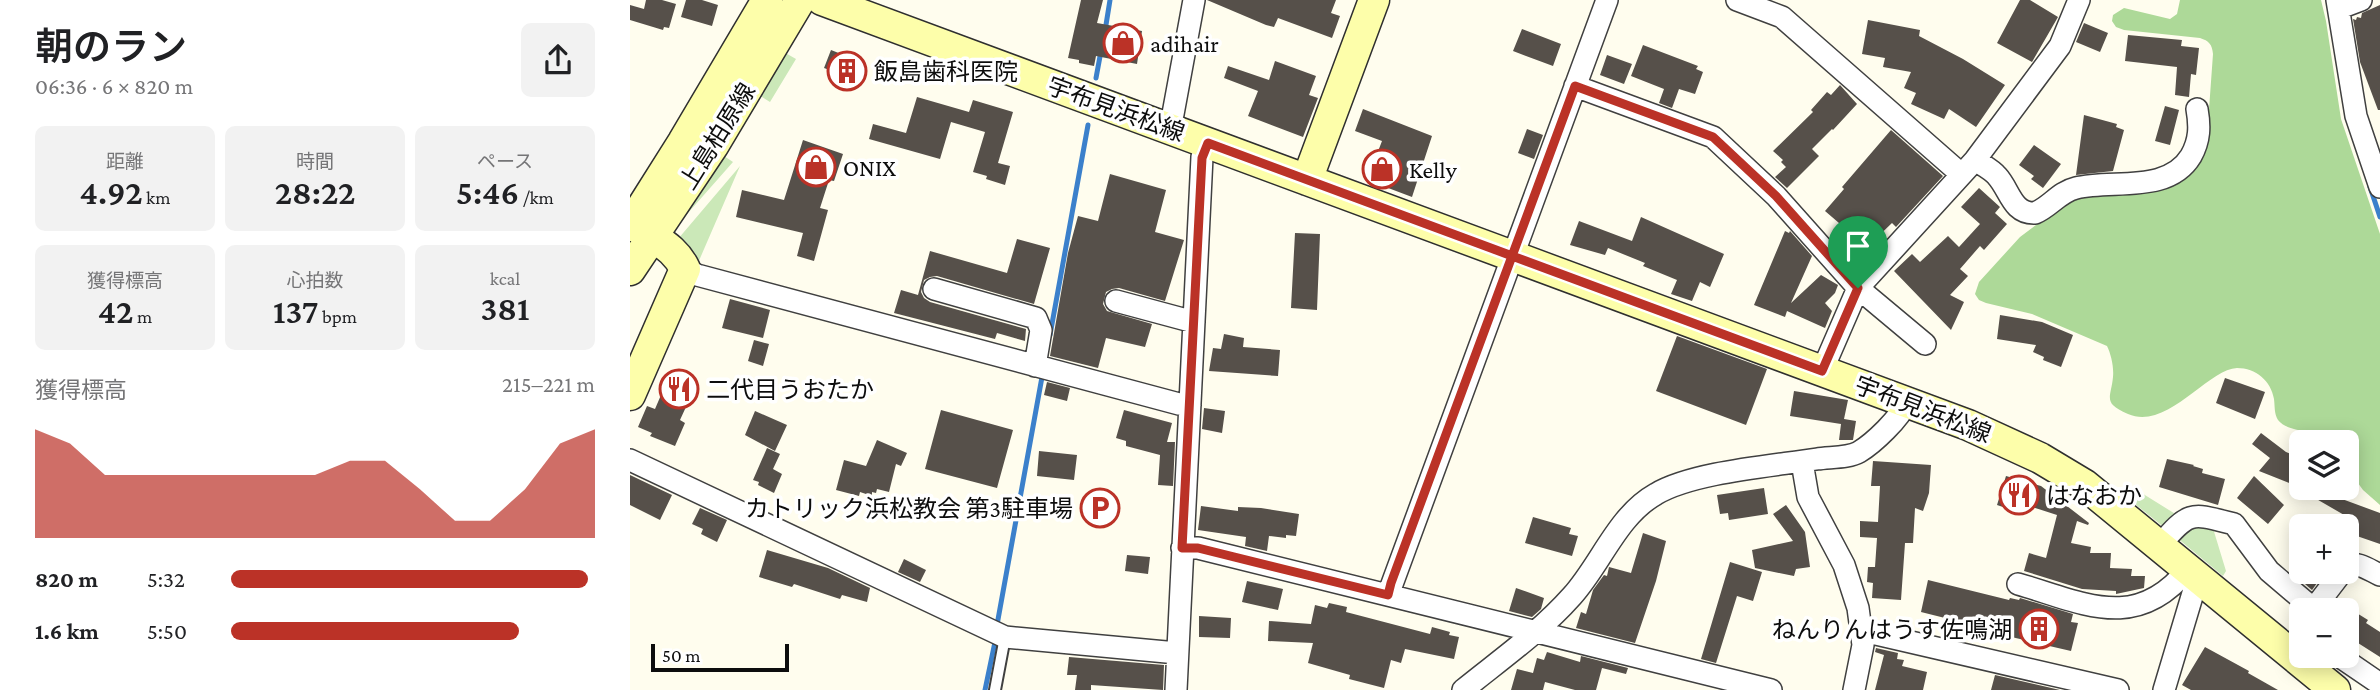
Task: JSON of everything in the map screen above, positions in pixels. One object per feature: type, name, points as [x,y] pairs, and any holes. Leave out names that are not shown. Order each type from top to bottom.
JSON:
[{"type":"main road","name":"上島柏原線","points":[[630,270],[638,222],[767,0]]},
{"type":"main road","name":"上島柏原線","points":[[638,222],[725,126],[800,0]]},
{"type":"main road","name":"宇布見浜松線","points":[[822,0],[1993,435],[2040,458],[2106,501],[2335,690]]},
{"type":"main road","points":[[1307,180],[1374,0]]},
{"type":"main road","points":[[630,396],[685,269],[672,250],[638,222]]},
{"type":"street","points":[[1168,129],[1194,0]]},
{"type":"street","points":[[1388,595],[1607,0]]},
{"type":"street","points":[[1737,0],[1782,17],[1968,167],[1998,177],[2017,207],[2028,213],[2035,213],[2063,192],[2073,188],[2153,180],[2178,170],[2188,160],[2199,136],[2197,109]]},
{"type":"street","points":[[1822,371],[1858,288],[1968,167],[2060,46],[2079,0]]},
{"type":"street","points":[[2361,0],[2338,4],[2356,116],[2380,187]]},
{"type":"street","points":[[1575,86],[1713,137],[1776,196],[1858,288],[1925,344]]},
{"type":"street","points":[[1175,690],[1202,158],[1208,143]]},
{"type":"street","points":[[685,269],[697,275],[1190,405]]},
{"type":"street","points":[[934,289],[1036,318],[1041,330],[1035,366]]},
{"type":"street","points":[[1116,301],[1194,322]]},
{"type":"street","points":[[1463,690],[1536,632],[1575,594],[1633,512],[1653,495],[1690,481],[1858,453],[1902,414],[1906,402]]},
{"type":"street","points":[[630,460],[1005,638],[1177,653]]},
{"type":"street","points":[[1802,462],[1808,497],[1844,565],[1855,597],[1862,634],[1861,659],[1854,690]]},
{"type":"street","points":[[2160,545],[2181,521],[2199,515],[2234,524],[2292,598]]},
{"type":"street","points":[[1182,548],[1198,548],[1771,690]]},
{"type":"street","points":[[2359,565],[2380,575]]},
{"type":"street","points":[[2018,584],[2096,607],[2115,609],[2150,602],[2178,581],[2196,575],[2164,690]]},
{"type":"street","points":[[2322,598],[2333,584]]},
{"type":"street","points":[[1862,634],[1876,634],[2118,690]]},
{"type":"street","points":[[2357,668],[2380,684]]},
{"type":"lane","points":[[995,690],[1005,638]]},
{"type":"green space","points":[[2180,0],[2321,0],[2341,119],[2380,234],[2380,505],[2359,484],[2359,430],[2289,428],[2278,420],[2270,387],[2256,373],[2237,368],[2226,371],[2157,414],[2143,417],[2128,414],[2111,403],[2113,369],[2107,346],[2032,314],[1986,303],[1979,300],[1975,294],[1979,282],[2020,237],[2075,196],[2155,189],[2207,137],[2213,54],[2210,43],[2200,38],[2124,30],[2116,27],[2112,21],[2113,15],[2124,8],[2170,19],[2177,14]]},
{"type":"green space","points":[[782,51],[796,59],[770,102],[757,94]]},
{"type":"green space","points":[[721,154],[733,162],[673,230]]},
{"type":"green space","points":[[740,166],[698,263],[678,239]]},
{"type":"green space","points":[[2132,487],[2177,515],[2165,528],[2125,496]]},
{"type":"green space","points":[[2212,525],[2226,571],[2223,576],[2176,537],[2185,527]]},
{"type":"building","points":[[646,0],[662,0],[676,4],[669,28],[664,27],[663,30],[630,20],[630,5],[644,9]]},
{"type":"building","points":[[686,0],[702,0],[718,5],[712,26],[681,17]]},
{"type":"building","points":[[1081,0],[1103,0],[1097,23],[1142,31],[1137,64],[1096,56],[1094,66],[1068,58]]},
{"type":"building","points":[[1207,0],[1336,0],[1331,13],[1340,16],[1332,38],[1278,18],[1274,27],[1266,25]]},
{"type":"building","points":[[2020,0],[2030,0],[2058,17],[2032,62],[1997,43]]},
{"type":"building","points":[[2380,5],[2378,110],[2360,62],[2353,19],[2361,18],[2362,13]]},
{"type":"building","points":[[1868,20],[1920,30],[1919,36],[2005,85],[1976,127],[1949,109],[1944,119],[1911,104],[1916,93],[1904,88],[1911,72],[1883,67],[1885,58],[1862,54]]},
{"type":"building","points":[[2084,23],[2108,33],[2100,52],[2076,42]]},
{"type":"building","points":[[1522,29],[1561,44],[1553,66],[1513,51]]},
{"type":"building","points":[[2128,35],[2182,40],[2181,46],[2199,48],[2196,75],[2191,74],[2189,97],[2175,95],[2177,67],[2125,61]]},
{"type":"building","points":[[1643,45],[1698,66],[1696,69],[1703,72],[1695,94],[1679,89],[1672,108],[1659,103],[1664,89],[1631,76]]},
{"type":"building","name":"飯島歯科医院","points":[[831,50],[864,63],[857,80],[824,68]]},
{"type":"building","points":[[1607,55],[1632,64],[1624,84],[1600,75]]},
{"type":"building","points":[[1275,61],[1316,76],[1309,95],[1318,98],[1303,137],[1248,116],[1258,91],[1224,78],[1228,66],[1269,80]]},
{"type":"building","points":[[1840,85],[1857,104],[1812,149],[1819,156],[1787,188],[1775,177],[1786,167],[1773,151],[1813,112],[1811,110],[1827,92],[1831,95]]},
{"type":"building","points":[[917,97],[969,112],[973,100],[1013,112],[998,163],[1010,166],[1005,185],[973,172],[985,132],[951,122],[940,159],[869,139],[873,124],[906,133]]},
{"type":"building","points":[[2165,106],[2179,110],[2170,145],[2155,141]]},
{"type":"building","points":[[1363,109],[1432,136],[1412,197],[1367,180],[1382,141],[1355,131]]},
{"type":"building","points":[[2084,115],[2117,124],[2116,127],[2124,130],[2113,171],[2076,175]]},
{"type":"building","points":[[1527,129],[1543,135],[1534,159],[1518,153]]},
{"type":"building","points":[[1891,130],[1943,176],[1896,227],[1892,223],[1867,247],[1825,211]]},
{"type":"building","points":[[803,140],[843,154],[834,181],[829,180],[820,208],[828,210],[814,261],[797,256],[803,233],[736,217],[742,190],[784,200]]},
{"type":"building","points":[[2034,145],[2061,164],[2043,188],[2031,179],[2034,176],[2019,165]]},
{"type":"building","points":[[1110,174],[1166,190],[1155,232],[1184,240],[1165,301],[1119,288],[1106,292],[1103,304],[1107,311],[1152,324],[1145,347],[1106,338],[1098,368],[1050,356],[1068,253],[1078,216],[1098,221]]},
{"type":"building","points":[[1979,188],[2000,207],[1995,213],[2007,224],[1984,250],[1980,246],[1960,269],[1968,276],[1950,295],[1964,302],[1951,330],[1894,271],[1912,254],[1920,262],[1948,236],[1959,247],[1980,224],[1961,207]]},
{"type":"building","points":[[1641,217],[1724,254],[1710,287],[1700,282],[1692,301],[1671,294],[1677,280],[1643,266],[1645,263],[1608,248],[1605,255],[1570,245],[1579,221],[1632,241]]},
{"type":"building","points":[[1785,231],[1790,231],[1812,256],[1791,303],[1821,275],[1838,285],[1835,293],[1825,303],[1832,311],[1825,328],[1787,311],[1785,317],[1754,305]]},
{"type":"building","points":[[1295,233],[1320,234],[1317,310],[1291,308]]},
{"type":"building","points":[[1017,239],[1050,248],[1034,304],[937,276],[924,280],[921,292],[930,302],[1026,329],[1025,341],[997,333],[995,339],[894,313],[901,290],[918,295],[930,251],[1007,273]]},
{"type":"building","points":[[730,299],[770,310],[763,338],[722,328]]},
{"type":"building","points":[[2000,315],[2042,322],[2073,335],[2061,367],[2043,360],[2044,357],[2033,352],[2036,345],[1997,339]]},
{"type":"building","points":[[1224,334],[1244,338],[1243,347],[1280,350],[1278,376],[1209,371],[1213,348],[1221,349]]},
{"type":"building","points":[[1677,336],[1767,369],[1746,425],[1656,391]]},
{"type":"building","points":[[754,340],[769,344],[763,366],[748,361]]},
{"type":"building","points":[[670,374],[696,385],[680,420],[685,423],[675,446],[650,436],[652,433],[638,427],[647,406],[655,409]]},
{"type":"building","points":[[2225,378],[2265,392],[2255,419],[2216,403]]},
{"type":"building","points":[[1047,382],[1070,388],[1067,401],[1044,395]]},
{"type":"building","points":[[1794,391],[1848,400],[1844,419],[1856,421],[1853,440],[1839,440],[1841,424],[1790,416]]},
{"type":"building","points":[[1204,408],[1225,411],[1222,433],[1202,429]]},
{"type":"building","points":[[941,410],[1013,430],[997,488],[925,469]]},
{"type":"building","points":[[1124,410],[1172,423],[1167,442],[1175,442],[1173,486],[1158,485],[1160,455],[1126,446],[1126,441],[1116,438]]},
{"type":"building","points":[[755,411],[787,425],[775,451],[745,435]]},
{"type":"building","points":[[2261,433],[2289,453],[2289,483],[2259,471],[2270,458],[2252,444]]},
{"type":"building","points":[[877,440],[907,453],[901,466],[896,464],[889,492],[877,489],[876,493],[872,492],[872,496],[860,492],[859,496],[836,490],[844,460],[866,466]]},
{"type":"building","points":[[767,448],[780,454],[773,469],[782,474],[774,493],[753,480]]},
{"type":"building","points":[[1039,451],[1077,455],[1074,480],[1037,476]]},
{"type":"building","points":[[2167,459],[2194,465],[2203,469],[2202,473],[2225,479],[2218,505],[2159,487]]},
{"type":"building","points":[[1873,461],[1931,465],[1929,493],[1923,511],[1915,508],[1913,543],[1905,543],[1901,600],[1872,598],[1873,583],[1867,582],[1868,567],[1875,567],[1877,538],[1860,537],[1860,521],[1878,522],[1880,486],[1871,486]]},
{"type":"building","points":[[630,475],[672,495],[660,520],[630,505]]},
{"type":"building","points":[[2006,476],[2041,486],[2089,523],[2088,525],[2077,521],[2071,543],[2091,547],[2090,553],[2111,553],[2110,568],[2132,569],[2131,576],[2145,576],[2144,588],[2116,594],[2116,591],[2082,589],[2024,571],[2029,553],[2046,558],[2057,515],[2023,504],[2021,513],[1997,505]]},
{"type":"building","points":[[2254,476],[2284,505],[2268,524],[2237,498]]},
{"type":"building","points":[[1764,488],[1768,514],[1729,520],[1728,513],[1720,514],[1717,495]]},
{"type":"building","points":[[2318,500],[2345,500],[2380,513],[2380,544],[2359,537],[2359,514],[2342,514]]},
{"type":"building","points":[[1786,505],[1805,532],[1810,567],[1796,569],[1794,576],[1755,568],[1752,550],[1793,541],[1773,514]]},
{"type":"building","points":[[1201,506],[1238,511],[1238,507],[1261,508],[1299,514],[1296,536],[1269,536],[1267,551],[1245,546],[1246,537],[1198,530]]},
{"type":"building","points":[[700,508],[727,520],[717,542],[701,534],[703,529],[692,524]]},
{"type":"building","points":[[1533,517],[1571,528],[1569,534],[1578,536],[1572,556],[1525,543]]},
{"type":"building","points":[[1643,533],[1666,541],[1635,643],[1576,628],[1581,612],[1586,614],[1593,590],[1604,575],[1607,576],[1609,567],[1631,573]]},
{"type":"building","points":[[767,550],[828,568],[870,588],[867,602],[842,595],[840,599],[794,584],[792,587],[759,577]]},
{"type":"building","points":[[1127,555],[1150,557],[1148,574],[1125,571]]},
{"type":"building","points":[[904,559],[926,570],[920,582],[898,572]]},
{"type":"building","points":[[1730,562],[1762,572],[1753,601],[1737,596],[1716,663],[1701,659]]},
{"type":"building","points":[[1928,580],[2009,600],[2020,598],[2073,614],[2071,622],[2078,623],[2071,651],[1964,626],[1965,623],[1921,612]]},
{"type":"building","points":[[1247,581],[1283,589],[1278,610],[1242,602]]},
{"type":"building","points":[[2305,584],[2316,584],[2312,590]]},
{"type":"building","points":[[1516,588],[1544,598],[1541,609],[1532,617],[1509,611]]},
{"type":"building","points":[[1329,603],[1347,607],[1346,612],[1430,634],[1432,627],[1450,632],[1449,635],[1459,637],[1454,659],[1405,649],[1401,663],[1391,660],[1384,688],[1349,679],[1350,675],[1308,663],[1313,643],[1268,641],[1269,621],[1311,624],[1315,605],[1327,608]]},
{"type":"building","points":[[2359,614],[2380,632],[2380,657],[2359,644]]},
{"type":"building","points":[[1199,616],[1231,618],[1230,638],[1199,637]]},
{"type":"building","points":[[2205,647],[2278,690],[2191,690],[2182,685]]},
{"type":"building","points":[[1876,648],[1898,653],[1897,659],[1904,660],[1902,666],[1927,672],[1923,690],[1875,690],[1884,655],[1875,652]]},
{"type":"building","points":[[1547,652],[1580,662],[1581,656],[1628,668],[1626,674],[1602,668],[1596,690],[1575,690],[1545,682],[1543,690],[1511,690],[1517,669],[1533,673],[1537,658],[1544,660]]},
{"type":"building","points":[[1069,657],[1164,665],[1163,690],[1091,685],[1091,690],[1075,690],[1077,675],[1067,675]]},
{"type":"building","points":[[1995,675],[2060,690],[1991,690]]},
{"type":"waterway","points":[[1105,31],[1110,0]]},
{"type":"waterway","points":[[1096,78],[1101,51]]},
{"type":"waterway","points":[[1050,335],[1088,125]]},
{"type":"waterway","points":[[2370,187],[2380,217]]},
{"type":"waterway","points":[[997,625],[1042,377]]},
{"type":"waterway","points":[[985,690],[995,642]]},
{"type":"place","name":"adihair","points":[[1123,43]]},
{"type":"place","name":"飯島歯科医院","points":[[847,71]]},
{"type":"place","name":"ONIX","points":[[816,167]]},
{"type":"place","name":"Kelly","points":[[1382,169]]},
{"type":"place","name":"二代目うおたか","points":[[679,389]]},
{"type":"place","name":"はなおか","points":[[2019,495]]},
{"type":"place","name":"カトリック浜松教会 第3駐車場","points":[[1100,508]]},
{"type":"place","name":"ねんりんはうす佐鳴湖","points":[[2039,629]]},
{"type":"route","points":[[1858,288],[1776,196],[1713,137],[1575,86],[1512,256],[1391,583],[1388,595],[1198,548],[1182,548],[1202,158],[1208,143],[1444,231],[1512,256],[1822,371],[1858,288]]}]
